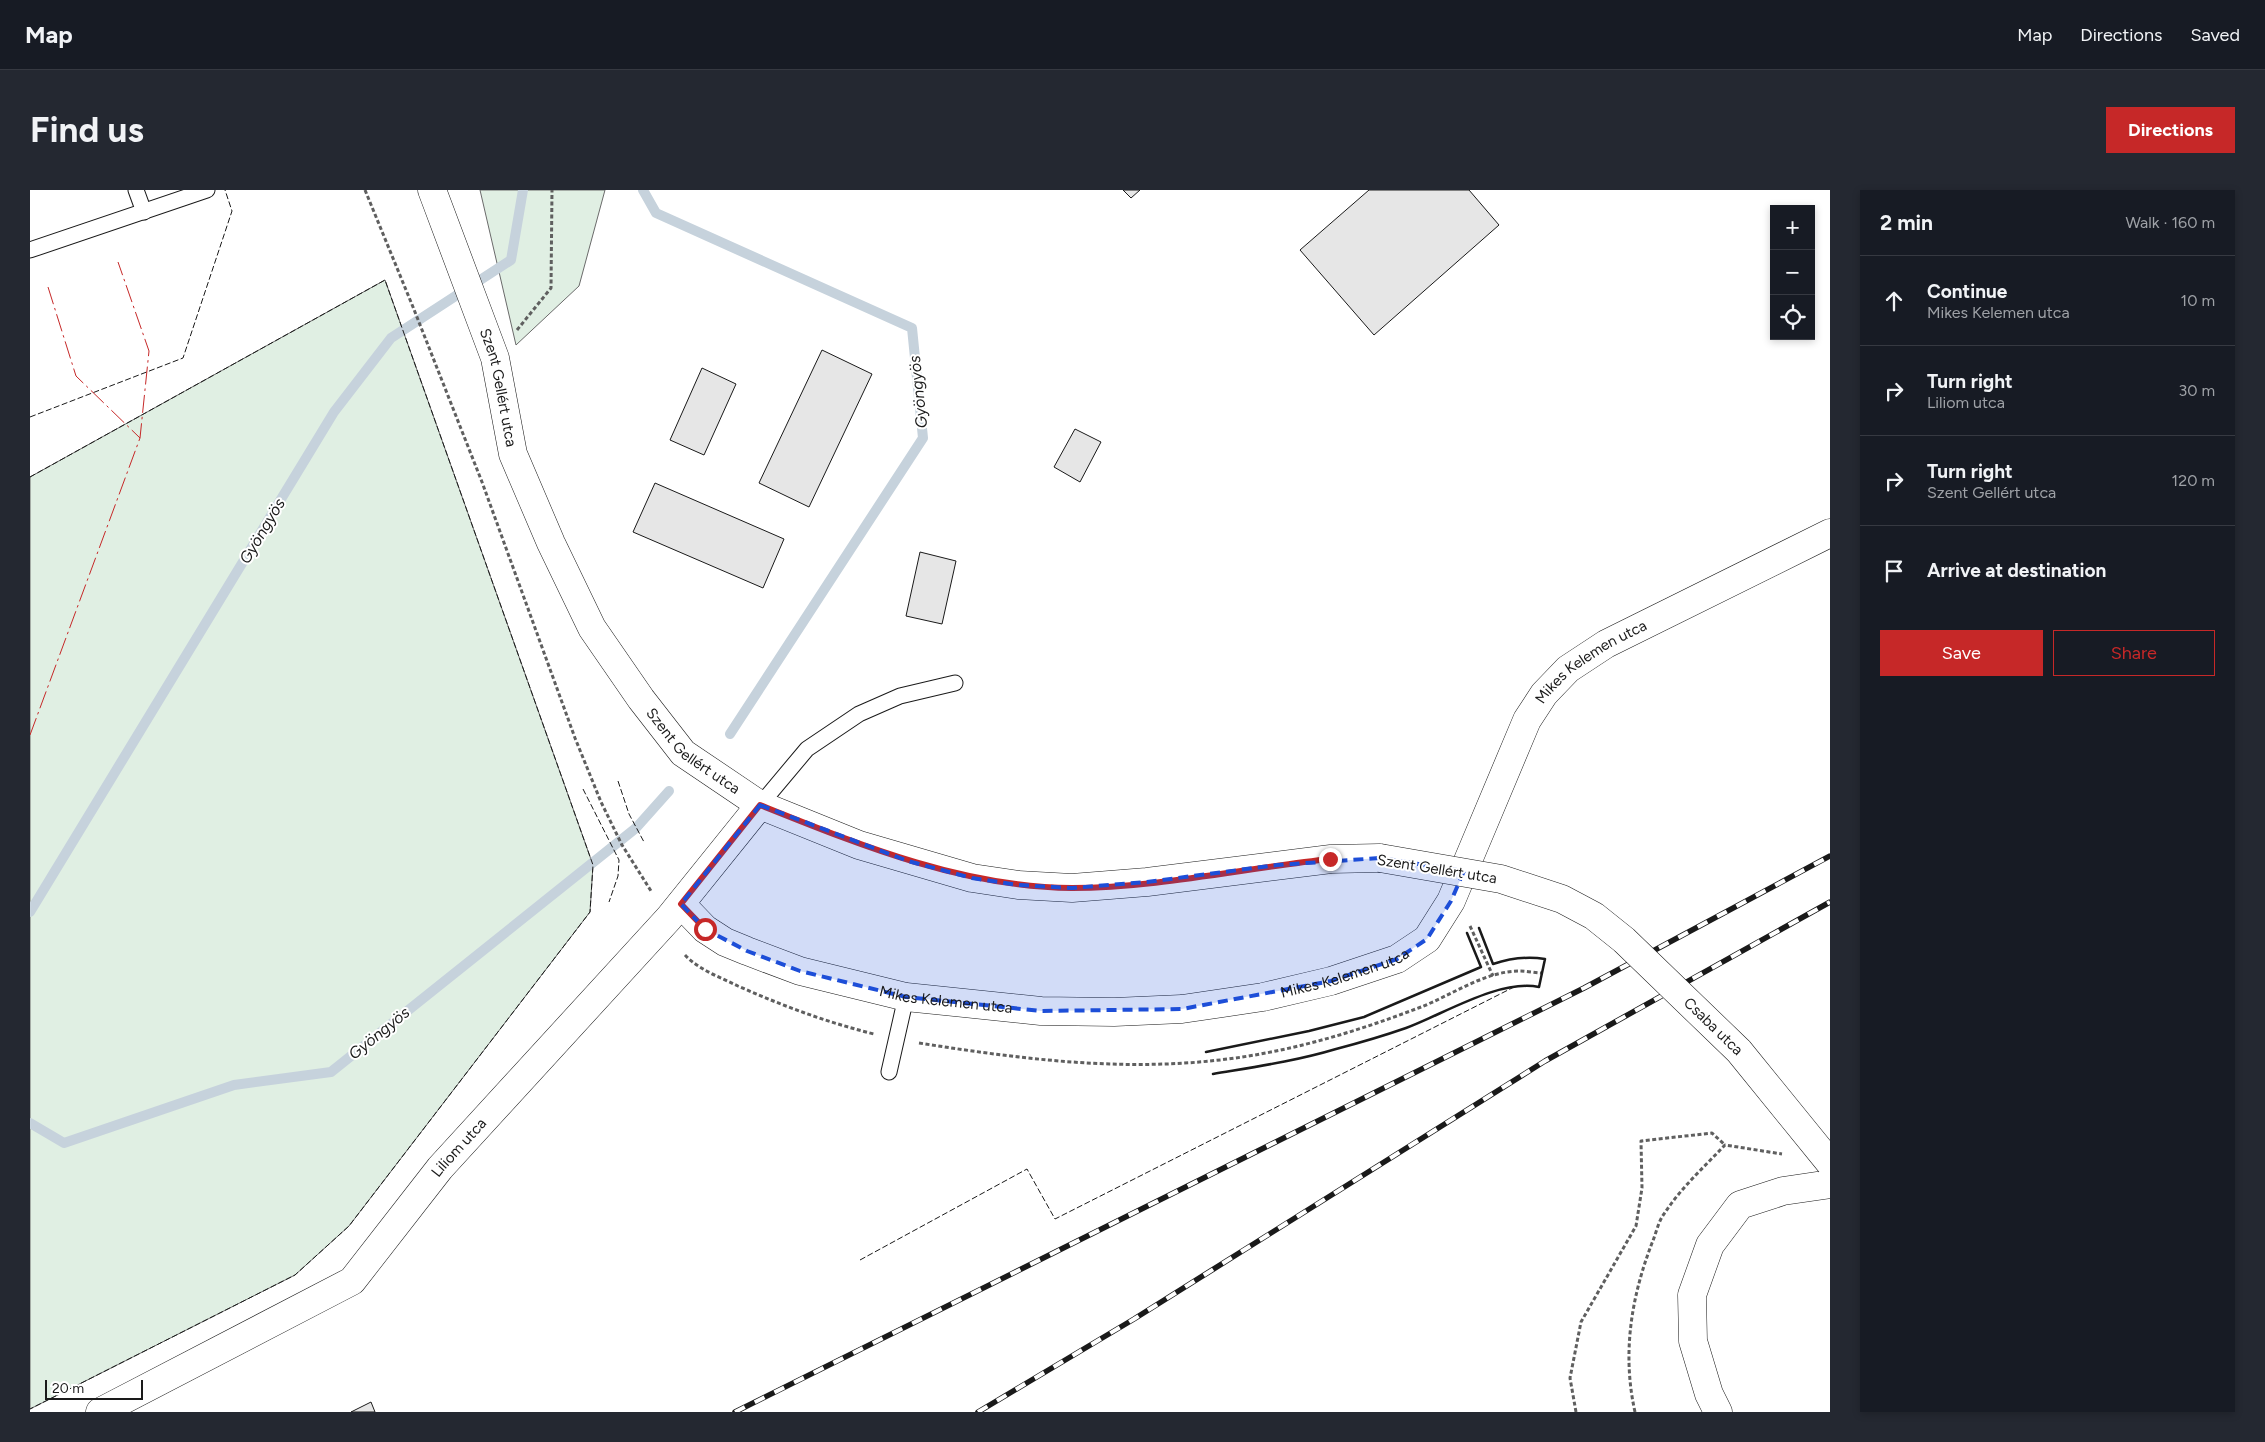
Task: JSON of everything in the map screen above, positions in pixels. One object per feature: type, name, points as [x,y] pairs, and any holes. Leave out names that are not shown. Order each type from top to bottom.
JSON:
[{"type":"street","name":"Szent Gellért utca","points":[[432,190],[495,358],[514,454],[551,544],[592,628],[682,753],[760,805],[860,845],[908,861],[972,878],[1018,884],[1072,888],[1295,863],[1380,858],[1501,879],[1532,888],[1580,907]]},
{"type":"street","name":"Mikes Kelemen utca","points":[[681,904],[705,929],[725,942],[800,971],[906,997],[1041,1011],[1114,1012],[1182,1009],[1262,996],[1322,983],[1397,959],[1427,939],[1452,901],[1527,720],[1544,694],[1568,670],[1606,644],[1830,533]]},
{"type":"street","name":"Liliom utca","points":[[100,1412],[352,1281],[440,1168],[681,904],[760,805]]},
{"type":"street","name":"Csaba utca","points":[[1580,907],[1608,926],[1739,1051],[1830,1163]]},
{"type":"street","points":[[1718,1412],[1709,1394],[1693,1341],[1692,1295],[1710,1245],[1740,1205],[1783,1191],[1830,1184]]},
{"type":"lane","points":[[136,190],[144,212]]},
{"type":"lane","points":[[30,250],[208,190]]},
{"type":"lane","points":[[760,805],[808,749],[859,714],[900,696],[955,683]]},
{"type":"lane","points":[[889,1072],[906,997]]},
{"type":"path","points":[[365,190],[414,306],[482,482],[575,738],[607,816],[628,854]]},
{"type":"path","points":[[495,358],[551,288],[552,190]]},
{"type":"path","points":[[1474,930],[1493,976]]},
{"type":"path","points":[[1357,1030],[1422,1007],[1493,976],[1519,971],[1542,973]]},
{"type":"path","points":[[1576,1412],[1570,1378],[1581,1322],[1636,1226],[1642,1188],[1641,1141],[1712,1133],[1725,1145]]},
{"type":"highlighted area","points":[[760,805],[908,861],[972,878],[1018,885],[1072,888],[1147,882],[1277,865],[1380,858],[1464,871],[1451,901],[1427,939],[1397,959],[1331,981],[1182,1009],[1041,1011],[906,997],[800,971],[747,951],[705,929],[681,904]]},
{"type":"green space","points":[[480,190],[605,190],[579,286],[516,345]]},
{"type":"green space","points":[[385,280],[593,865],[590,912],[349,1226],[295,1275],[30,1409],[30,477]]},
{"type":"building","points":[[1123,190],[1140,190],[1131,198]]},
{"type":"building","points":[[1369,190],[1469,190],[1499,225],[1374,335],[1300,250]]},
{"type":"building","points":[[822,350],[872,374],[809,507],[759,483]]},
{"type":"building","points":[[702,368],[736,384],[704,455],[670,440]]},
{"type":"building","points":[[1075,429],[1101,442],[1080,482],[1054,467]]},
{"type":"building","points":[[655,483],[784,539],[763,588],[633,532]]},
{"type":"building","points":[[920,552],[956,561],[942,624],[906,616]]},
{"type":"building","points":[[371,1402],[375,1412],[351,1412]]},
{"type":"waterway","name":"Gyöngyös","points":[[30,912],[334,412],[391,338],[511,260],[523,190]]},
{"type":"waterway","name":"Gyöngyös","points":[[643,190],[656,213],[912,328],[923,438],[730,734]]},
{"type":"waterway","name":"Gyöngyös","points":[[30,1123],[64,1143],[234,1085],[331,1072],[636,828],[669,791]]},
{"type":"railway","points":[[735,1412],[1584,988],[1830,856]]},
{"type":"railway","points":[[978,1412],[1134,1319],[1545,1061],[1830,902]]},
{"type":"fence","points":[[30,417],[183,358],[232,211],[225,190]]},
{"type":"fence","points":[[30,477],[385,280],[593,865],[590,912],[349,1226],[295,1275],[30,1409]]},
{"type":"fence","points":[[618,781],[629,814],[644,842]]},
{"type":"fence","points":[[583,789],[619,860],[618,876],[609,902]]},
{"type":"fence","points":[[860,1260],[1027,1169],[1055,1219],[1516,986]]},
{"type":"wall","points":[[1213,1074],[1321,1053],[1406,1028],[1489,993],[1523,986],[1539,987],[1545,959],[1519,958],[1493,964],[1479,928]]},
{"type":"wall","points":[[1206,1052],[1309,1031],[1364,1017],[1481,967],[1467,933]]},
{"type":"power","points":[[30,735],[140,438],[149,351],[118,262]]},
{"type":"power","points":[[48,287],[76,376],[140,438]]},
{"type":"route","points":[[705,929],[692,913],[681,904],[760,805],[860,845],[908,861],[972,878],[1018,884],[1072,888],[1147,882],[1330,859]]}]
